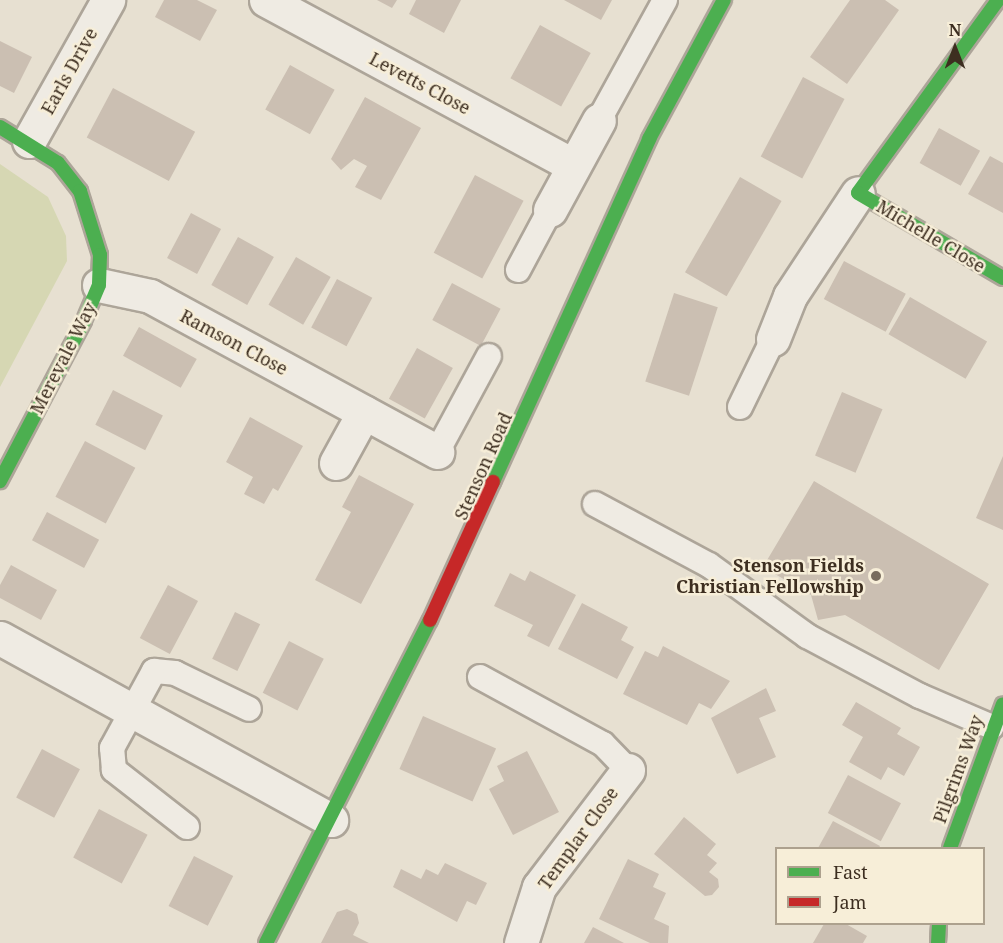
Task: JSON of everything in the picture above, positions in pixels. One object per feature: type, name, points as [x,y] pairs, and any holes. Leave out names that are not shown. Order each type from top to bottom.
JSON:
[{"type":"street","name":"Earls Drive","points":[[29,141],[108,0]]},
{"type":"street","name":"Levetts Close","points":[[266,0],[573,165]]},
{"type":"street","name":"Stenson Road","points":[[266,943],[331,820],[494,488],[649,139],[724,0]]},
{"type":"street","name":"Michelle Close","points":[[773,339],[790,296],[858,193],[998,0]]},
{"type":"street","points":[[550,210],[599,120]]},
{"type":"street","name":"Merevale Way","points":[[0,126],[29,141],[58,163],[80,191],[94,224],[99,285],[0,481]]},
{"type":"street","name":"Michelle Close","points":[[858,193],[1003,278]]},
{"type":"street","name":"Ramson Close","points":[[99,285],[150,296],[437,452]]},
{"type":"street","points":[[336,464],[364,412]]},
{"type":"street","points":[[0,638],[331,820]]},
{"type":"street","name":"Pilgrims Way","points":[[951,847],[992,728],[1003,704]]},
{"type":"street","name":"Templar Close","points":[[521,943],[540,887],[628,770]]},
{"type":"street","points":[[938,943],[939,925]]},
{"type":"lane","points":[[599,120],[665,0]]},
{"type":"lane","points":[[518,270],[550,210]]},
{"type":"lane","points":[[741,407],[773,339]]},
{"type":"lane","points":[[437,452],[489,356]]},
{"type":"lane","points":[[595,504],[709,565],[807,636],[920,696],[992,728]]},
{"type":"lane","points":[[188,827],[114,770],[112,748],[154,671],[175,673],[249,709]]},
{"type":"lane","points":[[480,677],[603,744],[628,770]]},
{"type":"green space","points":[[0,164],[48,197],[66,236],[67,261],[0,387]]},
{"type":"building","points":[[164,0],[197,0],[217,10],[200,41],[155,17]]},
{"type":"building","points":[[377,0],[397,0],[392,8]]},
{"type":"building","points":[[416,0],[461,0],[444,33],[409,14]]},
{"type":"building","points":[[564,0],[612,0],[601,20]]},
{"type":"building","points":[[850,0],[885,0],[899,10],[847,84],[810,57]]},
{"type":"building","points":[[540,25],[591,53],[561,106],[510,78]]},
{"type":"building","points":[[0,41],[32,57],[14,93],[0,86]]},
{"type":"building","points":[[290,65],[335,90],[310,134],[265,110]]},
{"type":"building","points":[[803,77],[844,99],[802,179],[761,156]]},
{"type":"building","points":[[113,88],[195,132],[169,181],[87,137]]},
{"type":"building","points":[[365,97],[421,128],[381,200],[355,187],[367,166],[354,159],[341,170],[331,159]]},
{"type":"building","points":[[939,128],[980,151],[961,186],[920,163]]},
{"type":"building","points":[[990,156],[1003,163],[1003,213],[968,194]]},
{"type":"building","points":[[475,175],[524,201],[482,279],[434,253]]},
{"type":"building","points":[[740,177],[782,201],[727,296],[685,272]]},
{"type":"building","points":[[191,213],[221,229],[197,274],[167,258]]},
{"type":"building","points":[[238,237],[274,257],[247,305],[211,285]]},
{"type":"building","points":[[296,257],[331,277],[303,325],[268,305]]},
{"type":"building","points":[[844,261],[906,294],[886,332],[824,299]]},
{"type":"building","points":[[337,279],[372,298],[346,346],[311,328]]},
{"type":"building","points":[[452,283],[501,309],[481,346],[432,320]]},
{"type":"building","points":[[674,293],[718,307],[689,396],[645,381]]},
{"type":"building","points":[[910,297],[987,342],[966,379],[888,334]]},
{"type":"building","points":[[139,327],[197,359],[181,388],[123,356]]},
{"type":"building","points":[[417,348],[453,368],[425,419],[389,399]]},
{"type":"building","points":[[113,390],[163,415],[145,450],[95,425]]},
{"type":"building","points":[[842,392],[883,409],[856,473],[815,456]]},
{"type":"building","points":[[250,417],[303,446],[278,491],[273,488],[264,504],[244,494],[253,477],[226,462]]},
{"type":"building","points":[[85,441],[135,468],[106,523],[55,497]]},
{"type":"building","points":[[1003,456],[1003,530],[976,518]]},
{"type":"building","points":[[359,475],[414,504],[361,604],[315,580],[351,512],[342,507]]},
{"type":"building","name":"Stenson Fields Christian Fellowship","points":[[814,481],[989,584],[939,670],[845,615],[818,620],[811,595],[763,567]]},
{"type":"building","points":[[47,512],[99,540],[84,568],[32,540]]},
{"type":"building","points":[[11,565],[57,590],[41,620],[0,598],[0,585]]},
{"type":"building","points":[[530,571],[576,595],[549,647],[527,636],[533,625],[494,606],[510,573],[525,581]]},
{"type":"building","points":[[168,585],[198,601],[170,654],[140,638]]},
{"type":"building","points":[[582,603],[628,627],[621,640],[634,647],[617,679],[558,649]]},
{"type":"building","points":[[235,612],[260,624],[237,671],[212,659]]},
{"type":"building","points":[[289,641],[324,659],[297,710],[263,693]]},
{"type":"building","points":[[663,646],[730,681],[711,709],[699,703],[687,725],[623,694],[645,651],[658,657]]},
{"type":"building","points":[[766,688],[776,711],[759,718],[776,757],[737,774],[711,718]]},
{"type":"building","points":[[856,702],[901,728],[897,734],[920,747],[904,776],[888,767],[881,780],[849,762],[863,737],[842,725]]},
{"type":"building","points":[[423,716],[496,749],[472,802],[399,769]]},
{"type":"building","points":[[42,749],[80,769],[54,818],[16,798]]},
{"type":"building","points":[[527,751],[559,812],[513,835],[489,789],[504,781],[497,766]]},
{"type":"building","points":[[848,775],[901,803],[881,841],[828,813]]},
{"type":"building","points":[[99,809],[148,835],[122,883],[73,858]]},
{"type":"building","points":[[684,817],[716,844],[707,855],[717,863],[709,872],[718,879],[719,887],[712,895],[705,896],[654,854]]},
{"type":"building","points":[[833,821],[880,846],[880,847],[819,847]]},
{"type":"building","points":[[194,856],[233,876],[208,926],[169,906]]},
{"type":"building","points":[[628,859],[659,874],[653,887],[666,893],[654,919],[669,926],[668,943],[650,943],[599,919]]},
{"type":"building","points":[[445,863],[487,883],[476,905],[467,901],[457,922],[393,887],[401,869],[421,879],[426,869],[438,875]]},
{"type":"building","points":[[347,909],[357,914],[359,923],[353,935],[369,943],[321,943],[337,912]]},
{"type":"building","points":[[823,925],[848,925],[867,936],[863,943],[813,943]]},
{"type":"building","points":[[593,927],[624,943],[584,943]]},
{"type":"traffic: fast","points":[[493,482],[649,139],[724,0]]},
{"type":"traffic: fast","points":[[998,0],[858,193],[1003,278]]},
{"type":"traffic: fast","points":[[0,127],[58,163],[80,191],[100,255],[99,285],[84,321],[0,481]]},
{"type":"traffic: fast","points":[[266,943],[430,620]]},
{"type":"traffic: fast","points":[[950,847],[1003,704]]},
{"type":"traffic: fast","points":[[938,943],[939,925]]},
{"type":"traffic: jam","points":[[430,620],[493,482]]},
{"type":"place","name":"Stenson Fields Christian Fellowship","points":[[876,576]]}]
